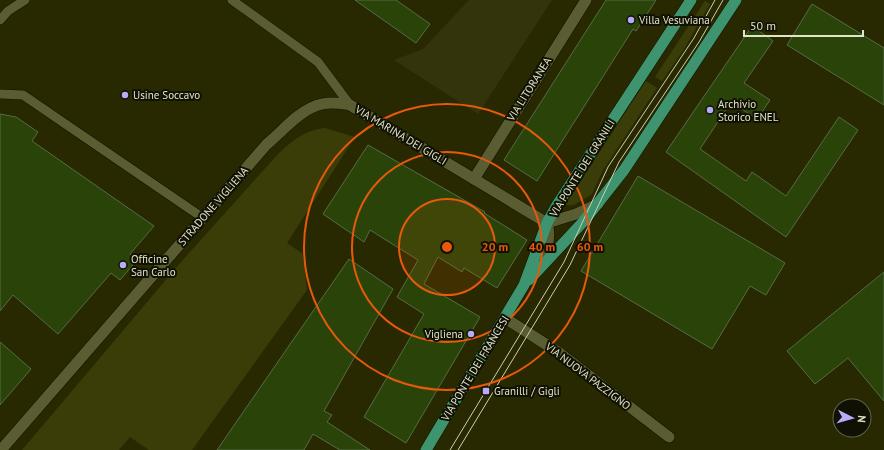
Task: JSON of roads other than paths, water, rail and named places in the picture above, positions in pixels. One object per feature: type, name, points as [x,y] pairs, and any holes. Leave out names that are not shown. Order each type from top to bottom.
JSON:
[{"type":"main road","name":"VIA PONTE DEI GRANILI","points":[[526,284],[547,223],[577,173],[691,0]]},
{"type":"main road","points":[[526,284],[598,204],[624,170],[736,0]]},
{"type":"main road","name":"VIA PONTE DEI FRANCESI","points":[[426,450],[526,284]]},
{"type":"street","name":"VIA LITORANEA","points":[[474,179],[586,0]]},
{"type":"street","name":"STRADONE VIGLIENA","points":[[1,450],[267,144],[310,107],[323,103],[337,102],[350,105]]},
{"type":"street","name":"VIA MARINA DEI GIGLI","points":[[350,105],[547,223]]},
{"type":"street","points":[[547,223],[581,212],[598,204]]},
{"type":"street","name":"VIA NUOVA PAZZIGNO","points":[[505,318],[560,354],[669,437]]},
{"type":"lane","points":[[0,20],[8,11],[25,0]]},
{"type":"lane","name":"VIA MARINA DEI GIGLI","points":[[232,0],[318,62],[350,105]]},
{"type":"lane","points":[[0,94],[23,95],[203,218]]},
{"type":"tram line","points":[[450,450],[564,262],[608,167],[694,38],[715,0]]},
{"type":"tram line","points":[[458,450],[570,265],[619,162],[699,42],[723,0]]},
{"type":"place","name":"Villa Vesuviana","points":[[631,20]]},
{"type":"place","name":"Usine Soccavo","points":[[125,95]]},
{"type":"place","name":"Archivio Storico ENEL","points":[[710,110]]},
{"type":"place","name":"Officine San Carlo","points":[[123,265]]},
{"type":"place","name":"Vigliena","points":[[471,334]]},
{"type":"place","name":"Granilli / Gigli","points":[[486,391]]}]
